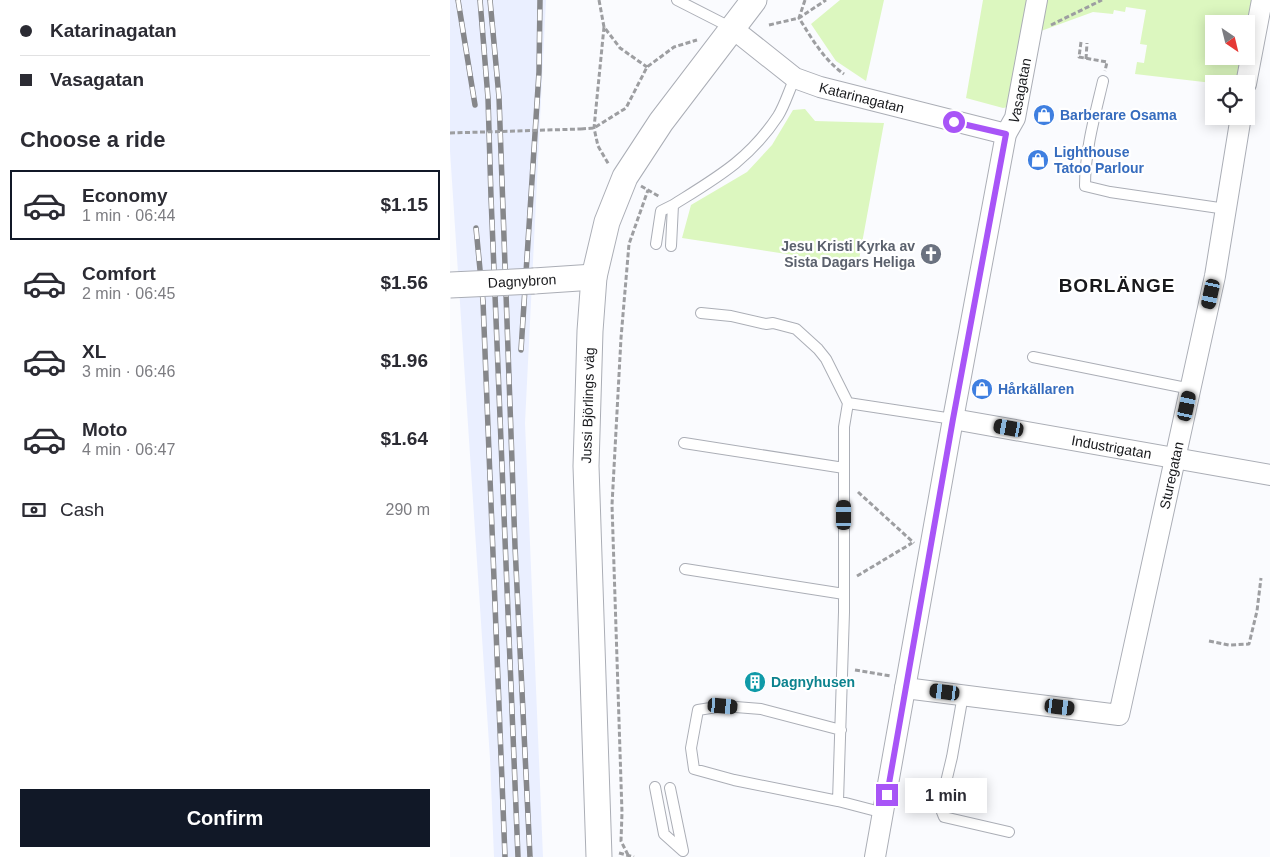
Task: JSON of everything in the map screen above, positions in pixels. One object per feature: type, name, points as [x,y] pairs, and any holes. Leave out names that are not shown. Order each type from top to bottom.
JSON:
[{"type":"street","name":"Jussi Björlings väg","points":[[599,857],[586,466],[590,331],[594,277],[608,222],[625,177],[660,122],[754,0]]},
{"type":"street","name":"Vasagatan","points":[[875,857],[1006,134],[1015,118],[1037,0]]},
{"type":"street","points":[[1248,75],[1262,0]]},
{"type":"street","name":"Katarinagatan","points":[[732,28],[795,78],[820,87],[1006,134]]},
{"type":"street","name":"Sturegatan","points":[[964,695],[1119,714],[1215,276],[1240,125]]},
{"type":"street","name":"Dagnybron","points":[[450,285],[594,277]]},
{"type":"street","name":"Industrigatan","points":[[953,419],[1270,475]]},
{"type":"street","points":[[905,684],[964,695]]},
{"type":"lane","points":[[677,0],[732,28]]},
{"type":"lane","points":[[656,244],[661,211],[722,175],[752,149],[779,115],[795,78]]},
{"type":"lane","points":[[1103,81],[1092,130],[1085,171],[1085,186],[1110,192],[1226,210]]},
{"type":"lane","points":[[670,246],[673,205]]},
{"type":"lane","points":[[701,313],[731,316],[766,324],[773,323],[796,330],[818,349],[826,359],[848,403],[844,427],[844,589],[838,801]]},
{"type":"lane","points":[[1033,357],[1191,389]]},
{"type":"lane","points":[[848,403],[953,419]]},
{"type":"lane","points":[[684,443],[844,468]]},
{"type":"lane","points":[[685,569],[844,589]]},
{"type":"lane","points":[[964,695],[940,807],[944,817],[1009,832]]},
{"type":"lane","points":[[840,730],[761,709],[723,706],[698,710],[691,748],[694,769],[734,780],[884,812]]},
{"type":"lane","points":[[655,787],[664,834],[683,854]]},
{"type":"lane","points":[[670,788],[683,854]]},
{"type":"path","points":[[594,128],[604,27],[599,0]]},
{"type":"path","points":[[799,18],[805,0]]},
{"type":"path","points":[[769,25],[799,18],[826,0]]},
{"type":"path","points":[[1030,35],[1102,0]]},
{"type":"path","points":[[799,18],[832,66],[846,75]]},
{"type":"path","points":[[604,27],[620,48],[647,67]]},
{"type":"path","points":[[450,133],[594,128],[626,108],[647,67],[674,48],[701,39]]},
{"type":"path","points":[[1081,42],[1079,57],[1107,62],[1103,81]]},
{"type":"path","points":[[1086,58],[1088,43]]},
{"type":"path","points":[[628,855],[621,841],[622,813],[612,505],[621,338],[630,244],[648,190]]},
{"type":"path","points":[[844,480],[912,543],[844,589]]},
{"type":"path","points":[[1209,641],[1229,645],[1249,644],[1257,611],[1261,578]]},
{"type":"path","points":[[842,668],[905,684]]},
{"type":"shaded area","points":[[450,0],[546,0],[525,423],[543,857],[494,857],[490,759],[450,151]]},
{"type":"green space","points":[[840,0],[884,0],[866,81],[836,61],[811,24]]},
{"type":"green space","points":[[983,0],[1033,0],[1012,106],[1003,108],[966,98]]},
{"type":"green space","points":[[1037,0],[1262,0],[1255,37],[1255,15],[1205,15],[1205,65],[1250,65],[1248,75],[1205,75],[1205,82],[1135,74],[1137,62],[1144,63],[1147,45],[1140,44],[1146,10],[1126,7],[1125,12],[1114,10],[1113,14],[1093,12],[1030,35]]},
{"type":"green space","points":[[805,109],[815,121],[884,123],[858,265],[682,238],[691,205],[747,172],[772,145],[793,110]]},
{"type":"railway","points":[[458,0],[475,105]]},
{"type":"railway","points":[[480,0],[488,98],[518,857]]},
{"type":"railway","points":[[490,0],[499,97],[515,546],[530,857]]},
{"type":"railway","points":[[521,350],[539,72],[540,0]]},
{"type":"railway","points":[[476,228],[483,301],[505,857]]},
{"type":"place","name":"Barberare Osama","points":[[1044,115]]},
{"type":"place","name":"Lighthouse Tatoo Parlour","points":[[1038,160]]},
{"type":"place","name":"Jesu Kristi Kyrka av Sista Dagars Heliga","points":[[931,254]]},
{"type":"place","name":"Hårkällaren","points":[[982,389]]},
{"type":"place","name":"Dagnyhusen","points":[[755,682]]},
{"type":"district","name":"BORLÄNGE","points":[[1117,285]]},
{"type":"route","points":[[887,795],[904,688],[1006,134],[954,122]]}]
